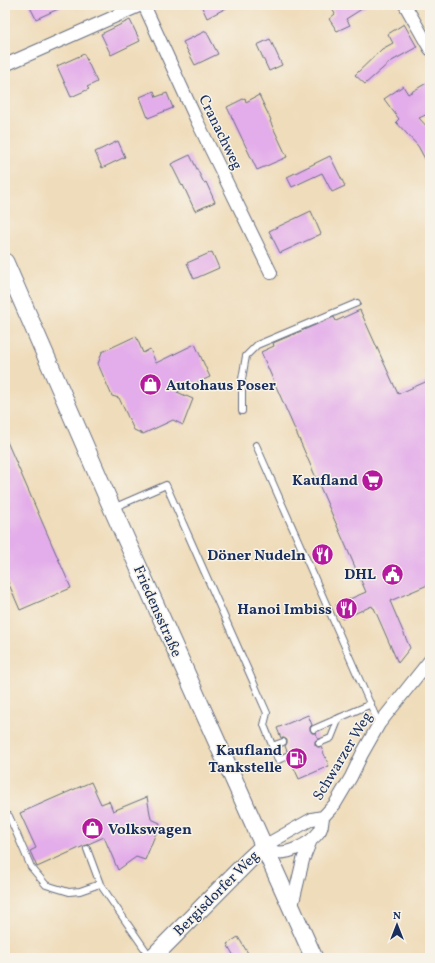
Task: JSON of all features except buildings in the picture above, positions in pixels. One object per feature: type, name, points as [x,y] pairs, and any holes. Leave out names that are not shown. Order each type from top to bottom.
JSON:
[{"type":"street","points":[[5,65],[141,5]]},
{"type":"street","name":"Cranachweg","points":[[144,5],[197,121],[271,273]]},
{"type":"street","points":[[405,5],[430,50]]},
{"type":"street","name":"Friedensstraße","points":[[5,262],[112,508],[292,906],[314,958]]},
{"type":"street","name":"Schwarzer Weg","points":[[264,846],[312,819],[323,817],[335,804],[379,724],[430,660]]},
{"type":"street","points":[[264,846],[272,851],[280,853],[300,847],[311,840],[320,831],[323,817]]},
{"type":"street","points":[[292,906],[303,860],[311,840]]},
{"type":"street","name":"Bergisdorfer Weg","points":[[151,958],[264,846]]},
{"type":"lane","points":[[242,411],[242,379],[246,356],[257,345],[357,303]]},
{"type":"lane","points":[[256,445],[379,724]]},
{"type":"lane","points":[[112,508],[166,485],[267,713],[264,725],[278,760],[289,756]]},
{"type":"lane","points":[[314,729],[371,704]]},
{"type":"lane","points":[[320,743],[331,738],[339,718]]},
{"type":"lane","points":[[272,746],[283,742]]},
{"type":"lane","points":[[9,816],[31,868],[46,885],[69,892],[80,891],[100,884]]},
{"type":"lane","points":[[87,849],[100,884],[151,958]]},
{"type":"place","name":"Autohaus Poser","points":[[150,385]]},
{"type":"place","name":"Kaufland","points":[[373,480]]},
{"type":"place","name":"Döner Nudeln","points":[[322,555]]},
{"type":"place","name":"DHL","points":[[392,574]]},
{"type":"place","name":"Hanoi Imbiss","points":[[347,609]]},
{"type":"place","name":"Kaufland Tankstelle","points":[[297,759]]},
{"type":"place","name":"Volkswagen","points":[[92,829]]}]
